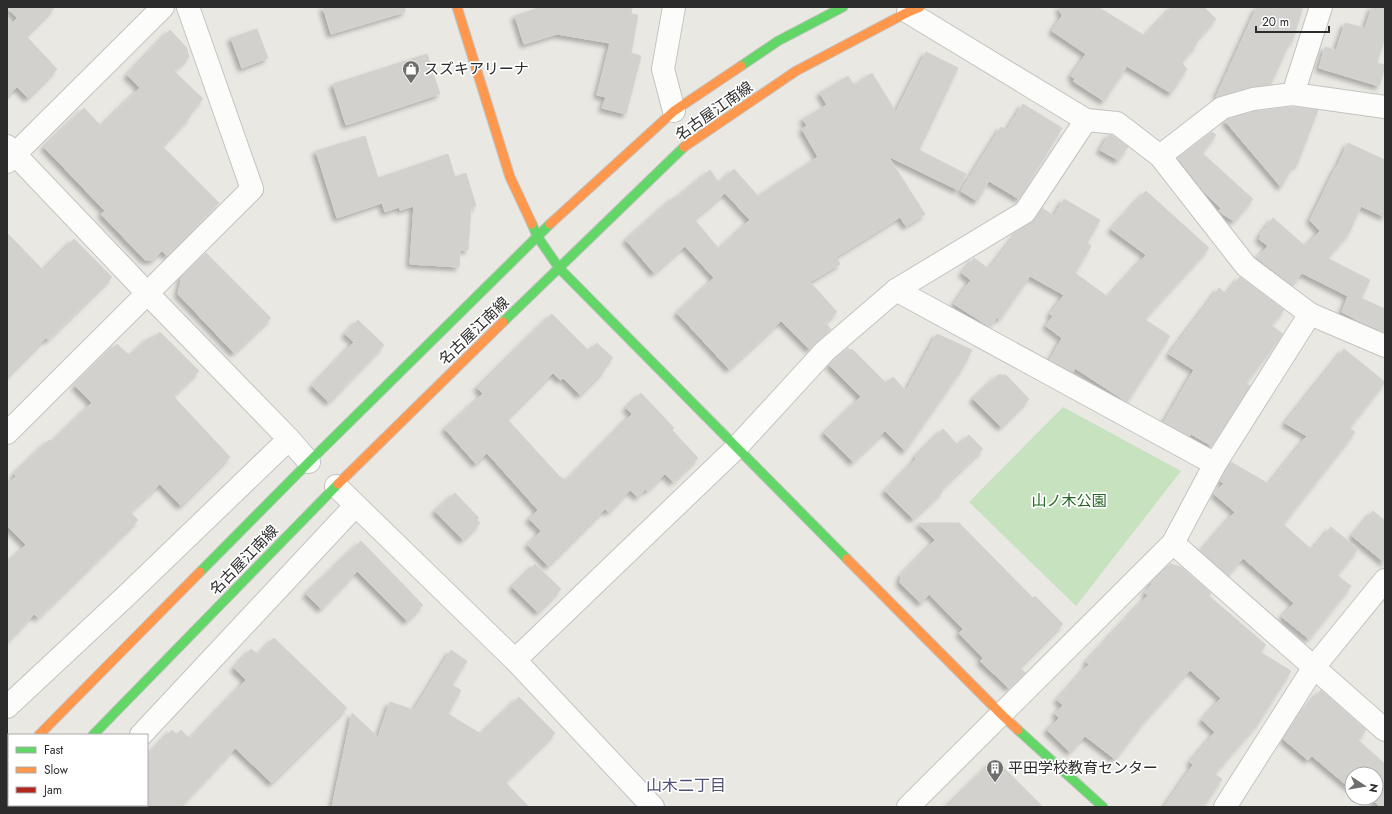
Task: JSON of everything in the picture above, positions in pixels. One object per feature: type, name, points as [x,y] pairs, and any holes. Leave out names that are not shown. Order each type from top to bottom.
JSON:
[{"type":"main road","points":[[457,7],[510,177],[536,236],[559,268],[1000,714],[1103,807]]},
{"type":"main road","name":"名古屋江南線","points":[[40,734],[308,462],[536,236],[674,111],[778,41],[843,7]]},
{"type":"main road","name":"名古屋江南線","points":[[94,734],[336,486],[687,144],[796,71],[914,10]]},
{"type":"street","points":[[163,7],[10,154],[289,439],[308,462]]},
{"type":"street","points":[[7,433],[252,190],[188,7]]},
{"type":"street","points":[[674,7],[663,69],[674,111]]},
{"type":"street","points":[[1293,94],[1321,7]]},
{"type":"street","points":[[914,10],[1086,120],[1117,123],[1160,156],[1246,266],[1310,314],[1385,346]]},
{"type":"street","points":[[1160,156],[1222,108],[1253,99],[1293,94],[1385,107]]},
{"type":"street","points":[[515,660],[736,448],[825,352],[896,290],[1025,212],[1086,120]]},
{"type":"street","points":[[896,290],[1215,464]]},
{"type":"street","points":[[908,807],[1173,543],[1215,464],[1310,314]]},
{"type":"street","points":[[7,707],[128,594],[289,439]]},
{"type":"street","points":[[336,486],[515,660],[652,806]]},
{"type":"street","points":[[142,734],[355,506]]},
{"type":"street","points":[[1173,543],[1385,730]]},
{"type":"street","points":[[1225,807],[1314,667],[1385,580]]},
{"type":"green space","name":"山ノ木公園","points":[[1063,407],[1181,471],[1076,606],[969,502]]},
{"type":"building","points":[[7,7],[55,7],[26,36],[57,69],[28,98],[17,87],[7,97],[7,17],[12,23],[17,18]]},
{"type":"building","points":[[323,7],[405,7],[405,12],[331,34]]},
{"type":"building","points":[[541,7],[632,7],[631,14],[638,15],[631,53],[641,56],[626,114],[602,108],[606,97],[597,95],[610,43],[557,34],[524,44],[515,16]]},
{"type":"building","points":[[1059,7],[1098,7],[1145,36],[1172,7],[1204,7],[1216,19],[1195,42],[1197,44],[1181,62],[1187,69],[1171,93],[1127,66],[1104,101],[1073,81],[1075,79],[1071,76],[1086,54],[1052,31],[1062,16]]},
{"type":"building","points":[[1257,7],[1303,7],[1292,42],[1290,42],[1271,84],[1250,87],[1216,97]]},
{"type":"building","points":[[1372,7],[1385,7],[1385,37],[1377,63],[1385,65],[1385,67],[1379,86],[1319,68],[1325,47],[1336,50],[1345,23],[1365,28]]},
{"type":"building","points":[[257,29],[268,58],[242,68],[231,38]]},
{"type":"building","points":[[170,30],[186,47],[189,57],[174,71],[203,99],[189,114],[191,116],[162,146],[219,203],[167,256],[162,251],[153,260],[145,260],[101,214],[105,211],[44,147],[84,108],[101,126],[140,88],[127,75]]},
{"type":"building","points":[[926,52],[958,68],[919,150],[966,174],[958,190],[888,156],[925,214],[906,226],[900,217],[836,257],[840,264],[810,282],[837,312],[825,323],[831,329],[812,347],[809,349],[781,321],[729,369],[677,313],[714,278],[685,246],[654,273],[626,240],[674,197],[675,199],[710,170],[719,183],[734,169],[758,196],[818,157],[802,129],[807,126],[803,119],[827,105],[820,93],[848,76],[854,85],[872,73],[896,112]],"holes":[[[725,193],[750,220],[719,249],[694,219]]]},
{"type":"building","points":[[427,54],[440,94],[346,125],[333,84]]},
{"type":"building","points":[[1023,104],[1062,128],[1019,199],[989,181],[977,201],[961,191],[1001,127],[1007,130]]},
{"type":"building","points":[[1293,107],[1318,110],[1297,165],[1294,164],[1281,187],[1225,121],[1256,111]]},
{"type":"building","points":[[1212,132],[1216,135],[1202,153],[1253,199],[1234,221],[1219,211],[1221,208],[1205,193],[1178,158]]},
{"type":"building","points":[[1109,135],[1112,135],[1128,147],[1118,160],[1100,150]]},
{"type":"building","points":[[365,136],[378,178],[448,154],[455,177],[466,173],[476,206],[471,208],[468,250],[460,250],[459,267],[410,264],[414,206],[400,210],[399,207],[385,212],[382,203],[337,218],[316,151]]},
{"type":"building","points":[[1348,143],[1385,160],[1385,217],[1361,206],[1349,233],[1327,258],[1370,280],[1361,298],[1385,309],[1385,332],[1342,312],[1348,296],[1302,273],[1292,285],[1257,258],[1268,246],[1259,239],[1261,236],[1260,235],[1273,218],[1305,246],[1320,231],[1310,220]]},
{"type":"building","points":[[1146,191],[1209,248],[1144,319],[1170,336],[1127,402],[1075,368],[1073,372],[1050,360],[1062,338],[1046,326],[1053,316],[1050,314],[1064,295],[1030,276],[1000,319],[997,317],[990,327],[954,304],[971,280],[962,273],[974,258],[989,269],[1019,230],[1032,222],[1042,208],[1054,216],[1064,199],[1100,220],[1087,243],[1091,246],[1075,273],[1108,297],[1146,255],[1111,229]]},
{"type":"building","points":[[7,233],[43,270],[74,239],[112,277],[48,340],[46,338],[7,377]]},
{"type":"building","points":[[206,253],[271,318],[234,353],[178,294],[182,276]]},
{"type":"building","points":[[1240,277],[1284,310],[1271,325],[1283,334],[1246,383],[1250,386],[1212,446],[1191,434],[1190,436],[1164,422],[1194,370],[1169,354],[1219,288],[1226,294]]},
{"type":"building","points":[[552,314],[589,351],[597,343],[613,358],[603,368],[605,370],[580,395],[563,378],[560,380],[553,373],[507,419],[560,477],[566,481],[632,414],[626,408],[641,393],[674,428],[672,430],[698,458],[673,482],[665,474],[647,491],[645,489],[638,497],[630,490],[609,512],[605,509],[548,566],[528,545],[541,531],[529,519],[538,510],[487,453],[476,464],[445,429],[483,394],[477,388]]},
{"type":"building","points":[[358,320],[384,345],[329,402],[312,386],[354,342],[345,334]]},
{"type":"building","points":[[160,332],[199,371],[173,396],[230,457],[181,506],[160,484],[130,512],[138,520],[38,618],[34,614],[7,642],[7,563],[26,545],[7,526],[7,485],[16,476],[14,474],[49,440],[52,442],[92,403],[75,386],[117,344],[130,356],[150,337],[152,339]]},
{"type":"building","points":[[937,334],[972,350],[962,369],[905,451],[885,431],[853,462],[824,433],[861,397],[829,365],[848,348],[850,350],[852,349],[886,383],[893,377],[906,391]]},
{"type":"building","points":[[1344,349],[1385,382],[1349,428],[1355,432],[1283,524],[1312,550],[1331,527],[1358,549],[1337,575],[1351,586],[1309,639],[1282,617],[1294,603],[1243,558],[1228,575],[1201,551],[1235,512],[1214,494],[1224,483],[1220,481],[1231,462],[1269,484],[1307,436],[1285,423]]},
{"type":"building","points":[[998,375],[1006,375],[1029,399],[1001,427],[973,399]]},
{"type":"building","points":[[943,429],[958,445],[969,435],[983,449],[941,489],[943,491],[913,519],[885,491],[916,459],[916,456]]},
{"type":"building","points":[[455,493],[479,518],[477,520],[480,523],[463,540],[435,511]]},
{"type":"building","points":[[1373,511],[1385,521],[1385,563],[1352,536]]},
{"type":"building","points":[[918,523],[959,523],[1033,598],[1035,596],[1063,624],[1020,667],[1025,673],[1009,688],[980,661],[983,658],[959,633],[963,629],[929,594],[921,603],[900,583],[901,575],[935,540]]},
{"type":"building","points":[[361,541],[423,605],[407,621],[357,571],[321,609],[306,594]]},
{"type":"building","points":[[535,564],[561,589],[538,612],[512,587]]},
{"type":"building","points":[[1170,564],[1181,567],[1211,593],[1209,596],[1266,645],[1260,652],[1291,671],[1259,722],[1214,774],[1222,779],[1203,807],[1164,807],[1193,765],[1190,762],[1215,732],[1202,720],[1221,698],[1190,670],[1146,719],[1115,759],[1085,736],[1070,752],[1047,730],[1059,718],[1055,714],[1063,705],[1057,700],[1089,664],[1086,662],[1148,595],[1145,593],[1152,584],[1151,583]]},
{"type":"building","points":[[274,638],[347,708],[272,783],[235,748],[180,807],[147,807],[148,755],[172,730],[177,735],[181,730],[190,739],[246,680],[234,668],[251,649],[258,655]]},
{"type":"building","points":[[451,650],[467,661],[452,685],[461,690],[448,714],[481,734],[519,697],[555,733],[505,782],[529,807],[332,807],[352,713],[378,737],[390,702],[414,710]]},
{"type":"building","points":[[1321,690],[1366,730],[1358,740],[1385,764],[1385,807],[1380,806],[1384,806],[1384,766],[1344,766],[1344,783],[1312,756],[1308,760],[1283,739],[1293,723]]},
{"type":"building","name":"平田学校教育センター","points":[[995,759],[1043,807],[946,807]]},
{"type":"traffic: fast","points":[[741,66],[778,41],[843,7]]},
{"type":"traffic: fast","points":[[503,322],[684,147]]},
{"type":"traffic: fast","points":[[532,224],[537,236],[559,268],[847,559]]},
{"type":"traffic: fast","points":[[200,572],[550,224]]},
{"type":"traffic: fast","points":[[94,734],[338,484]]},
{"type":"traffic: fast","points":[[1018,730],[1103,807]]},
{"type":"traffic: slow","points":[[457,7],[510,177],[532,224]]},
{"type":"traffic: slow","points":[[684,147],[796,71],[920,7]]},
{"type":"traffic: slow","points":[[550,224],[674,111],[741,66]]},
{"type":"traffic: slow","points":[[338,484],[503,322]]},
{"type":"traffic: slow","points":[[847,559],[1018,730]]},
{"type":"traffic: slow","points":[[40,734],[200,572]]},
{"type":"place","name":"スズキアリーナ","points":[[411,84]]},
{"type":"place","name":"平田学校教育センター","points":[[995,783]]},
{"type":"district","name":"山木二丁目","points":[[686,785]]}]
